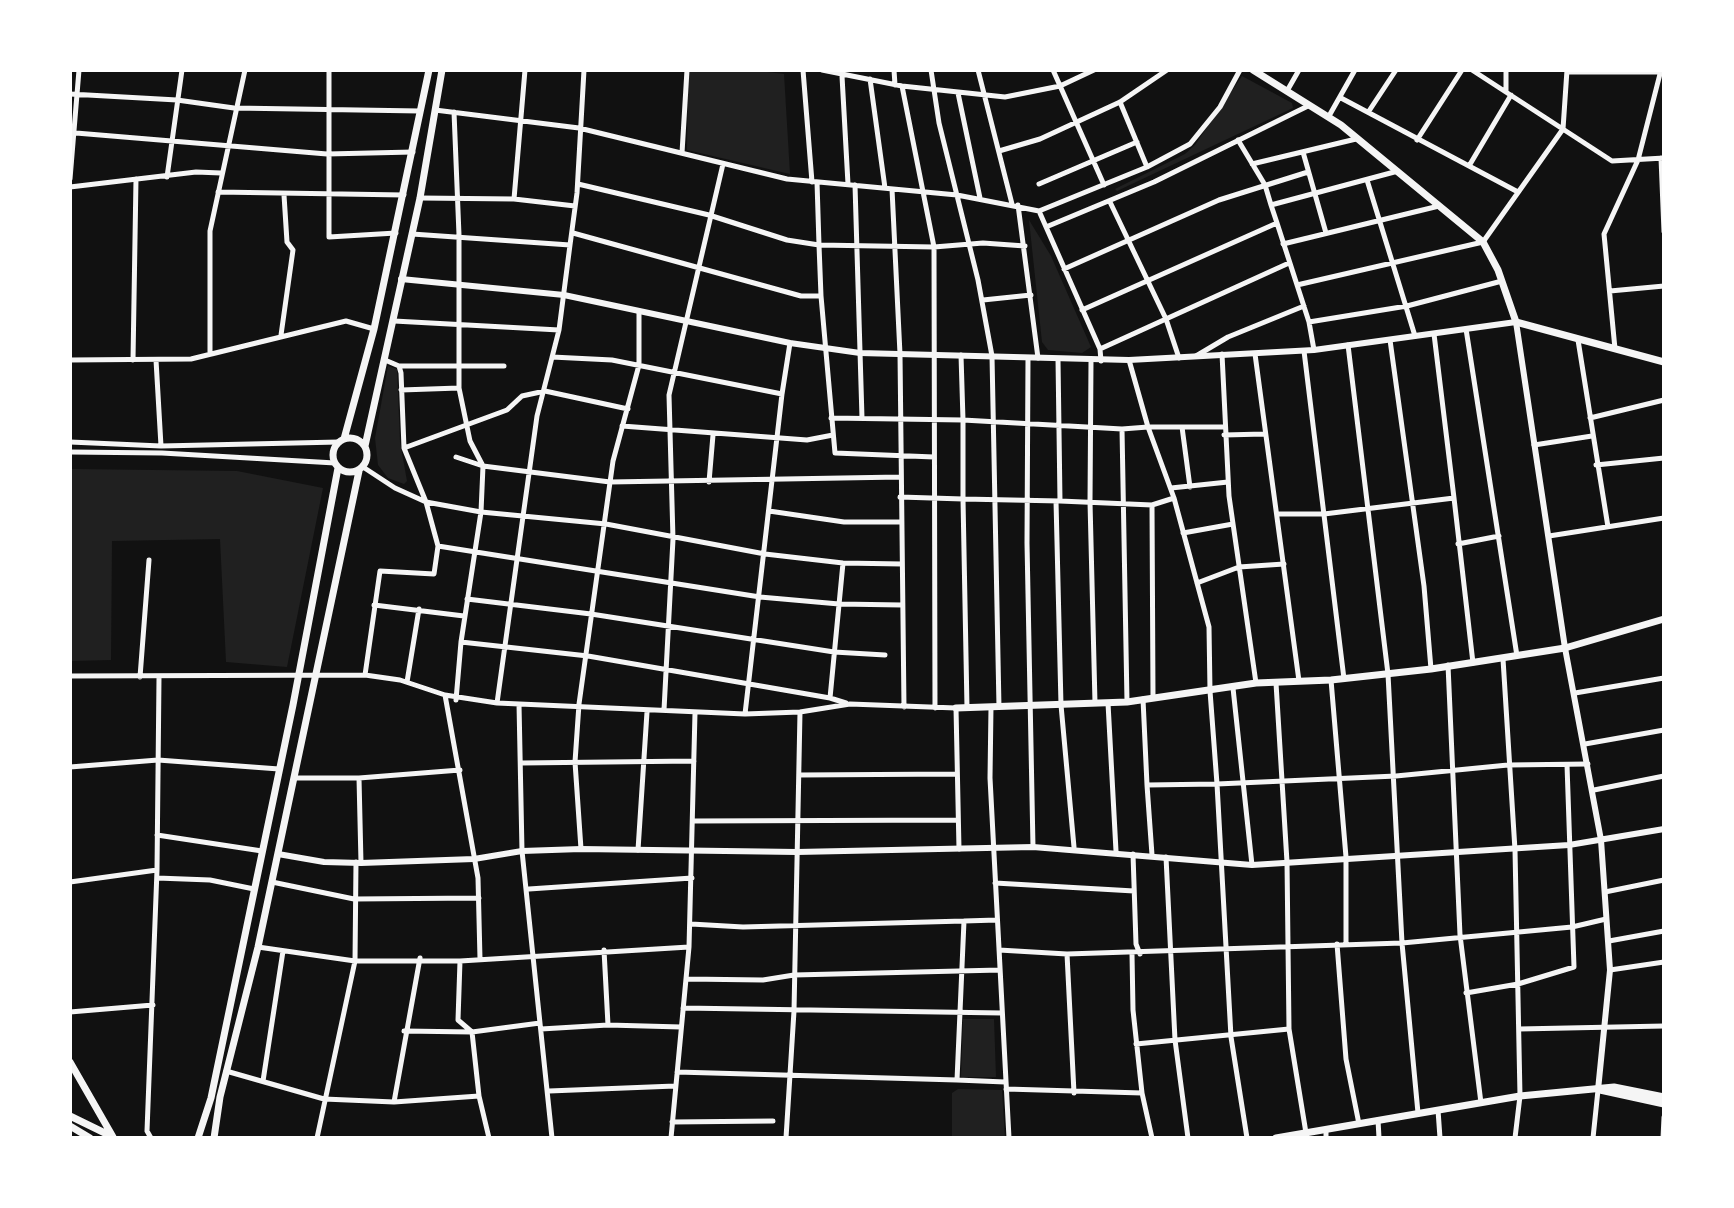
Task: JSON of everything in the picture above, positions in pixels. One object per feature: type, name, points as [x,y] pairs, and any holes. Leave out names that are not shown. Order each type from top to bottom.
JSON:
[{"type":"main road","points":[[198,1138],[211,1098],[298,678],[337,465],[333,453],[342,441],[374,329],[429,70]]},
{"type":"main road","points":[[214,1138],[226,1071],[258,947],[361,469],[368,458],[365,446],[420,198],[442,70]]},
{"type":"main road","points":[[1253,70],[1329,116],[1483,242],[1502,281],[1516,322],[1664,362]]},
{"type":"main road","points":[[342,441],[356,439],[365,446]]},
{"type":"main road","points":[[337,465],[348,472],[361,469]]},
{"type":"main road","points":[[956,708],[1127,702],[1256,683],[1344,679],[1431,669],[1565,648],[1664,621]]},
{"type":"main road","points":[[70,1062],[114,1137]]},
{"type":"main road","points":[[1276,1138],[1306,1133],[1326,1134],[1378,1120],[1520,1096],[1614,1087],[1664,1097]]},
{"type":"main road","points":[[1598,1090],[1664,1104]]},
{"type":"main road","points":[[70,1116],[114,1137]]},
{"type":"main road","points":[[70,1126],[90,1138]]},
{"type":"street","points":[[70,179],[79,70]]},
{"type":"street","points":[[167,177],[182,70]]},
{"type":"street","points":[[210,353],[208,245],[234,108],[245,70]]},
{"type":"street","points":[[329,70],[329,237],[396,233]]},
{"type":"street","points":[[514,199],[525,70]]},
{"type":"street","points":[[497,703],[528,471],[537,416],[559,330],[573,233],[584,70]]},
{"type":"street","points":[[682,153],[687,70]]},
{"type":"street","points":[[803,70],[835,453],[934,457]]},
{"type":"street","points":[[822,70],[899,86],[985,96],[1027,95],[1060,86],[1094,70]]},
{"type":"street","points":[[894,70],[924,191],[934,247],[937,353],[932,498],[935,708]]},
{"type":"street","points":[[931,70],[932,89],[983,300],[992,356],[995,421],[993,848],[1009,1138]]},
{"type":"street","points":[[979,70],[1025,246],[1038,358]]},
{"type":"street","points":[[1053,70],[1104,185]]},
{"type":"street","points":[[999,151],[1076,123],[1120,102],[1167,70]]},
{"type":"street","points":[[434,110],[579,128],[723,164],[814,182],[981,198],[1039,211],[1147,167],[1190,144],[1220,107],[1240,70]]},
{"type":"street","points":[[1287,91],[1299,70]]},
{"type":"street","points":[[1329,116],[1355,70]]},
{"type":"street","points":[[1369,111],[1396,70]]},
{"type":"street","points":[[1417,140],[1462,70]]},
{"type":"street","points":[[1472,70],[1612,161],[1662,158],[1664,232]]},
{"type":"street","points":[[1469,167],[1509,93],[1506,70]]},
{"type":"street","points":[[1297,285],[1483,242],[1563,129],[1567,71],[1661,71],[1638,160],[1604,234],[1615,349]]},
{"type":"street","points":[[846,74],[862,418]]},
{"type":"street","points":[[870,79],[888,188],[900,354],[904,707]]},
{"type":"street","points":[[958,93],[981,198]]},
{"type":"street","points":[[70,94],[177,100],[234,108],[422,111]]},
{"type":"street","points":[[1341,98],[1518,192]]},
{"type":"street","points":[[1120,102],[1147,167]]},
{"type":"street","points":[[1046,227],[1110,202],[1310,105]]},
{"type":"street","points":[[454,112],[459,235],[457,367],[466,425],[483,466],[481,512],[464,616],[456,700]]},
{"type":"street","points":[[76,133],[327,154],[413,152]]},
{"type":"street","points":[[1252,164],[1358,139]]},
{"type":"street","points":[[1238,140],[1265,185],[1309,322],[1314,350]]},
{"type":"street","points":[[1039,184],[1137,142]]},
{"type":"street","points":[[1303,152],[1326,233]]},
{"type":"street","points":[[664,710],[673,539],[669,395],[696,267],[723,164]]},
{"type":"street","points":[[1271,205],[1398,171]]},
{"type":"street","points":[[70,187],[196,172],[221,173]]},
{"type":"street","points":[[1064,269],[1219,200],[1308,172]]},
{"type":"street","points":[[133,360],[136,179]]},
{"type":"street","points":[[1367,180],[1415,336]]},
{"type":"street","points":[[578,184],[709,215],[787,240],[819,245],[934,247],[969,243],[1025,246]]},
{"type":"street","points":[[218,192],[404,195]]},
{"type":"street","points":[[281,335],[293,250],[287,242],[284,195]]},
{"type":"street","points":[[420,198],[514,199],[575,206]]},
{"type":"street","points":[[1110,202],[1166,319],[1179,358]]},
{"type":"street","points":[[1283,244],[1439,206]]},
{"type":"street","points":[[1039,211],[1100,349],[1101,361]]},
{"type":"street","points":[[1082,310],[1277,223]]},
{"type":"street","points":[[573,233],[801,296],[821,296]]},
{"type":"street","points":[[410,234],[570,245]]},
{"type":"street","points":[[1100,349],[1289,263]]},
{"type":"street","points":[[401,279],[564,295],[790,343],[860,353],[937,353],[1091,361],[1179,358],[1222,353],[1314,350],[1516,322],[1565,648],[1601,840],[1610,970],[1593,1138]]},
{"type":"street","points":[[1309,322],[1407,306],[1502,281]]},
{"type":"street","points":[[1610,291],[1664,286]]},
{"type":"street","points":[[983,300],[1031,295]]},
{"type":"street","points":[[1195,357],[1228,337],[1304,306]]},
{"type":"street","points":[[581,849],[575,762],[579,704],[610,482],[639,365],[639,310]]},
{"type":"street","points":[[70,360],[191,359],[346,321],[374,329]]},
{"type":"street","points":[[394,321],[559,330]]},
{"type":"street","points":[[1466,329],[1517,657]]},
{"type":"street","points":[[1434,334],[1473,663]]},
{"type":"street","points":[[1390,340],[1413,503],[1431,669]]},
{"type":"street","points":[[1578,340],[1608,527]]},
{"type":"street","points":[[745,714],[790,343]]},
{"type":"street","points":[[1348,345],[1388,674],[1396,776],[1402,943],[1418,1113]]},
{"type":"street","points":[[1304,351],[1344,679]]},
{"type":"street","points":[[1222,353],[1228,482],[1256,683]]},
{"type":"street","points":[[1255,354],[1300,682]]},
{"type":"street","points":[[961,355],[967,708]]},
{"type":"street","points":[[552,357],[612,360],[782,394]]},
{"type":"street","points":[[1028,358],[1029,706],[1033,847]]},
{"type":"street","points":[[1058,359],[1061,705],[1074,847]]},
{"type":"street","points":[[156,360],[161,446]]},
{"type":"street","points":[[385,360],[399,366],[504,366]]},
{"type":"street","points":[[1129,360],[1148,427],[1174,498],[1209,627],[1210,691],[1229,946],[1231,1037],[1247,1138]]},
{"type":"street","points":[[1091,361],[1090,502],[1095,704]]},
{"type":"street","points":[[365,675],[380,571],[434,574],[438,546],[426,502],[404,448],[399,366]]},
{"type":"street","points":[[401,390],[459,388]]},
{"type":"street","points":[[404,448],[507,410],[522,396],[545,391],[628,409]]},
{"type":"street","points":[[1590,418],[1664,400]]},
{"type":"street","points":[[831,418],[1028,422],[1122,429],[1224,427]]},
{"type":"street","points":[[622,426],[776,439],[807,440],[833,435]]},
{"type":"street","points":[[1182,427],[1190,487]]},
{"type":"street","points":[[1122,429],[1125,503],[1122,589],[1127,702]]},
{"type":"street","points":[[1224,435],[1264,434]]},
{"type":"street","points":[[709,482],[713,435]]},
{"type":"street","points":[[1533,445],[1592,436]]},
{"type":"street","points":[[70,442],[161,446],[342,441]]},
{"type":"street","points":[[70,452],[162,453],[337,465]]},
{"type":"street","points":[[456,457],[483,466],[610,482],[900,477]]},
{"type":"street","points":[[1596,465],[1664,458]]},
{"type":"street","points":[[361,469],[426,502],[481,512],[606,524],[765,554],[843,563],[902,564]]},
{"type":"street","points":[[1171,488],[1228,482]]},
{"type":"street","points":[[900,497],[1152,505],[1174,498]]},
{"type":"street","points":[[1277,514],[1324,514],[1454,498]]},
{"type":"street","points":[[1152,505],[1153,697]]},
{"type":"street","points":[[769,511],[844,522],[900,522]]},
{"type":"street","points":[[1549,536],[1664,518]]},
{"type":"street","points":[[1183,533],[1233,524]]},
{"type":"street","points":[[1458,544],[1499,536]]},
{"type":"street","points":[[438,546],[760,597],[839,604],[902,605]]},
{"type":"street","points":[[140,677],[149,560]]},
{"type":"street","points":[[830,698],[843,563]]},
{"type":"street","points":[[1197,583],[1239,567],[1284,564]]},
{"type":"street","points":[[467,599],[591,614],[834,652],[885,655]]},
{"type":"street","points":[[374,605],[464,616]]},
{"type":"street","points":[[407,682],[419,609]]},
{"type":"street","points":[[461,642],[588,656],[850,704]]},
{"type":"street","points":[[1503,659],[1515,850],[1520,1096],[1515,1138]]},
{"type":"street","points":[[1448,665],[1460,935],[1481,1103]]},
{"type":"street","points":[[70,676],[298,678],[365,675],[407,682],[456,700],[579,704],[695,713],[800,712],[850,704],[956,708],[959,849]]},
{"type":"street","points":[[151,1138],[147,1131],[157,878],[159,678]]},
{"type":"street","points":[[1575,693],[1664,678]]},
{"type":"street","points":[[1331,680],[1346,857],[1346,944]]},
{"type":"street","points":[[1276,683],[1284,782],[1289,1029],[1306,1133]]},
{"type":"street","points":[[1233,688],[1252,865]]},
{"type":"street","points":[[445,695],[474,859],[479,898],[480,959]]},
{"type":"street","points":[[1143,699],[1152,855]]},
{"type":"street","points":[[1108,703],[1116,851]]},
{"type":"street","points":[[519,704],[522,851],[529,889],[532,954],[552,1138]]},
{"type":"street","points":[[638,850],[647,711]]},
{"type":"street","points":[[786,1138],[794,1011],[800,712]]},
{"type":"street","points":[[671,1138],[691,924],[695,713]]},
{"type":"street","points":[[1585,744],[1664,730]]},
{"type":"street","points":[[521,763],[645,759],[694,761]]},
{"type":"street","points":[[70,767],[158,760],[279,769]]},
{"type":"street","points":[[1147,785],[1244,784],[1396,776],[1508,765],[1589,764]]},
{"type":"street","points":[[1466,993],[1518,984],[1574,967],[1567,765]]},
{"type":"street","points":[[295,778],[359,778],[460,770]]},
{"type":"street","points":[[799,775],[957,774]]},
{"type":"street","points":[[1594,790],[1664,776]]},
{"type":"street","points":[[317,1138],[355,961],[359,778]]},
{"type":"street","points":[[694,821],[958,820]]},
{"type":"street","points":[[278,854],[324,862],[358,863],[474,859],[522,851],[581,849],[797,852],[1074,847],[1252,865],[1346,857],[1515,850],[1569,845],[1664,829]]},
{"type":"street","points":[[157,835],[262,851]]},
{"type":"street","points":[[1133,853],[1136,1044],[1152,1138]]},
{"type":"street","points":[[1166,856],[1175,1040],[1188,1138]]},
{"type":"street","points":[[70,882],[157,870]]},
{"type":"street","points":[[157,878],[210,880],[254,889]]},
{"type":"street","points":[[529,889],[692,878]]},
{"type":"street","points":[[1605,892],[1664,880]]},
{"type":"street","points":[[272,882],[354,899],[479,898]]},
{"type":"street","points":[[995,883],[1134,891]]},
{"type":"street","points":[[999,950],[1136,954],[1229,946],[1402,943],[1460,935],[1572,927],[1606,919]]},
{"type":"street","points":[[691,924],[743,927],[997,920]]},
{"type":"street","points":[[957,1080],[964,921]]},
{"type":"street","points":[[1609,941],[1664,931]]},
{"type":"street","points":[[1337,944],[1346,1059],[1359,1124]]},
{"type":"street","points":[[258,947],[355,961],[420,958],[460,961],[532,954],[689,947]]},
{"type":"street","points":[[604,950],[608,1025]]},
{"type":"street","points":[[263,1081],[283,951]]},
{"type":"street","points":[[1067,954],[1074,1093]]},
{"type":"street","points":[[394,1102],[404,1031],[420,958]]},
{"type":"street","points":[[460,961],[458,1020],[472,1032],[479,1096],[489,1138]]},
{"type":"street","points":[[1610,970],[1664,962]]},
{"type":"street","points":[[687,979],[763,980],[794,975],[1000,970]]},
{"type":"street","points":[[70,1012],[153,1005]]},
{"type":"street","points":[[683,1008],[1003,1013]]},
{"type":"street","points":[[404,1031],[472,1032],[540,1026],[608,1025],[681,1027]]},
{"type":"street","points":[[1519,1029],[1664,1026]]},
{"type":"street","points":[[1136,1044],[1289,1029]]},
{"type":"street","points":[[226,1071],[324,1099],[394,1102],[479,1096]]},
{"type":"street","points":[[677,1072],[957,1080],[1074,1093],[1142,1093]]},
{"type":"street","points":[[549,1091],[675,1086]]},
{"type":"street","points":[[1438,1110],[1440,1138]]},
{"type":"street","points":[[1663,1138],[1664,1117]]},
{"type":"street","points":[[1378,1120],[1379,1138]]},
{"type":"street","points":[[672,1122],[773,1121]]},
{"type":"shaded area","points":[[688,70],[750,70],[784,74],[790,174],[687,150]]},
{"type":"shaded area","points":[[1242,76],[1292,103],[1293,108],[1117,191],[1115,189],[1185,154],[1195,145]]},
{"type":"shaded area","points":[[1029,220],[1051,256],[1091,347],[1082,353],[1048,350],[1042,342]]},
{"type":"shaded area","points":[[388,366],[397,369],[400,442],[407,481],[404,484],[388,478],[378,465],[375,438]]},
{"type":"shaded area","points":[[70,469],[237,471],[323,488],[287,667],[226,662],[220,539],[112,541],[111,660],[70,661]]},
{"type":"shaded area","points":[[963,1019],[994,1019],[996,1077],[961,1077]]},
{"type":"shaded area","points":[[958,1089],[1002,1090],[1005,1138],[952,1138],[952,1093]]}]
